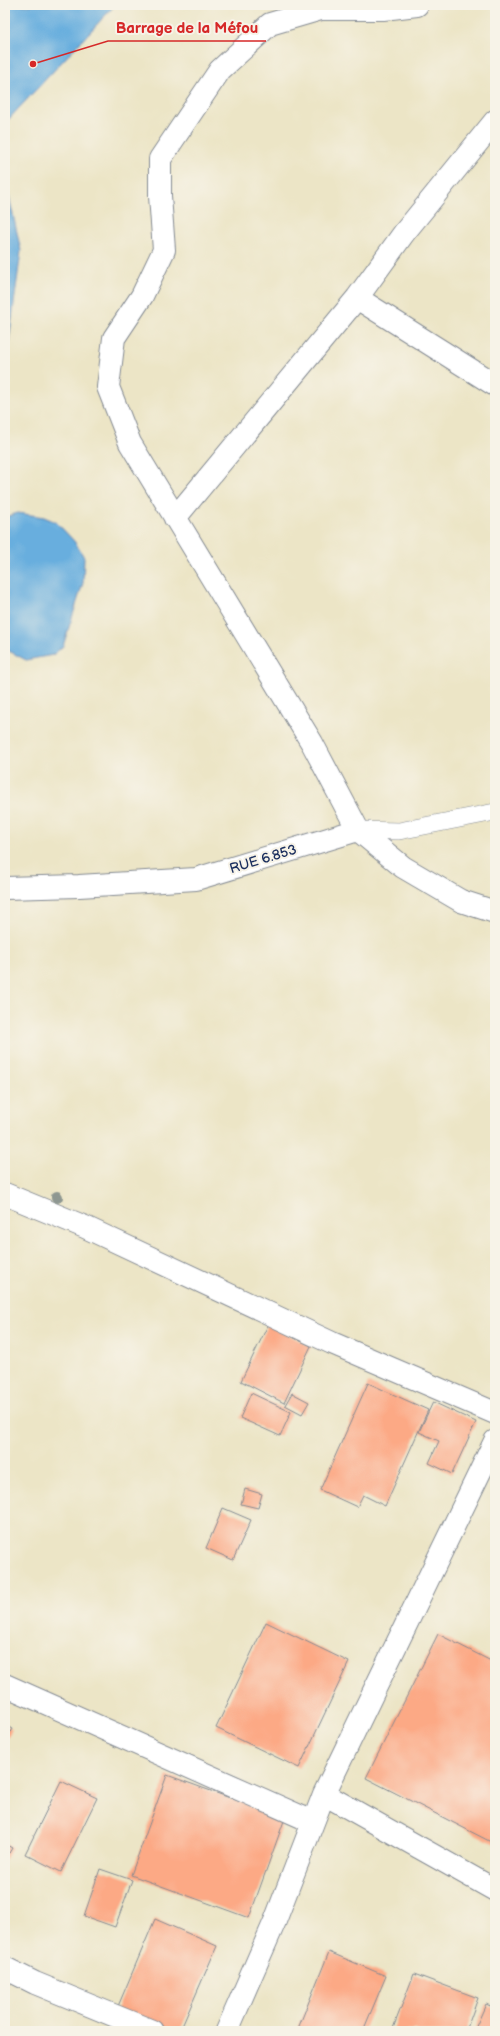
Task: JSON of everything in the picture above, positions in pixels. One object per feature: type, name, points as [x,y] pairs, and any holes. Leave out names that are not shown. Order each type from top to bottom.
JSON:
[{"type":"street","points":[[417,5],[383,9],[321,9],[270,24],[220,70],[160,159],[160,196],[164,250],[142,296],[114,338],[108,387],[130,444],[312,743],[358,830],[403,867],[461,901],[495,912]]},
{"type":"street","points":[[175,518],[357,298],[404,233],[495,121]]},
{"type":"street","points":[[357,298],[495,385]]},
{"type":"street","name":"RUE 6.853","points":[[5,888],[79,886],[196,879],[358,830]]},
{"type":"street","points":[[5,1194],[85,1227],[332,1343],[495,1413]]},
{"type":"street","points":[[227,2031],[275,1921],[324,1794],[495,1441]]},
{"type":"street","points":[[5,1686],[313,1822]]},
{"type":"street","points":[[324,1794],[495,1890]]},
{"type":"street","points":[[5,1968],[35,1983],[152,2031]]},
{"type":"lane","points":[[358,830],[398,831],[495,812]]},
{"type":"water","points":[[5,5],[115,5],[5,123]]},
{"type":"water","points":[[5,178],[21,251],[8,348],[5,350]]},
{"type":"water","points":[[18,513],[44,517],[56,522],[74,541],[84,557],[83,583],[63,646],[53,655],[26,660],[5,649],[5,517]]},
{"type":"building","points":[[268,1325],[311,1346],[284,1403],[241,1381]]},
{"type":"building","points":[[368,1383],[428,1410],[385,1506],[363,1495],[357,1507],[320,1490]]},
{"type":"building","points":[[251,1393],[291,1412],[280,1436],[240,1418]]},
{"type":"building","points":[[292,1393],[309,1402],[302,1414],[285,1405]]},
{"type":"building","points":[[433,1402],[476,1422],[452,1474],[429,1463],[439,1441],[419,1432]]},
{"type":"building","points":[[245,1489],[262,1494],[258,1508],[241,1504]]},
{"type":"building","points":[[223,1508],[251,1520],[233,1560],[206,1548]]},
{"type":"building","points":[[266,1622],[349,1662],[299,1768],[216,1728]]},
{"type":"building","points":[[438,1634],[495,1663],[495,1844],[366,1778]]},
{"type":"building","points":[[5,1725],[12,1729],[5,1741]]},
{"type":"building","points":[[167,1775],[285,1818],[249,1918],[131,1875]]},
{"type":"building","points":[[61,1781],[97,1798],[61,1872],[25,1854]]},
{"type":"building","points":[[5,1844],[12,1848],[5,1860]]},
{"type":"building","points":[[100,1869],[132,1880],[115,1927],[84,1916]]},
{"type":"building","points":[[155,1919],[217,1946],[180,2031],[162,2031],[116,2011]]},
{"type":"building","points":[[329,1952],[386,1976],[363,2031],[297,2031]]},
{"type":"building","points":[[414,1974],[478,1998],[466,2031],[392,2031]]},
{"type":"building","points":[[486,2004],[495,2008],[495,2031],[474,2031]]},
{"type":"place","name":"Barrage de la Méfou","points":[[33,64]]}]
